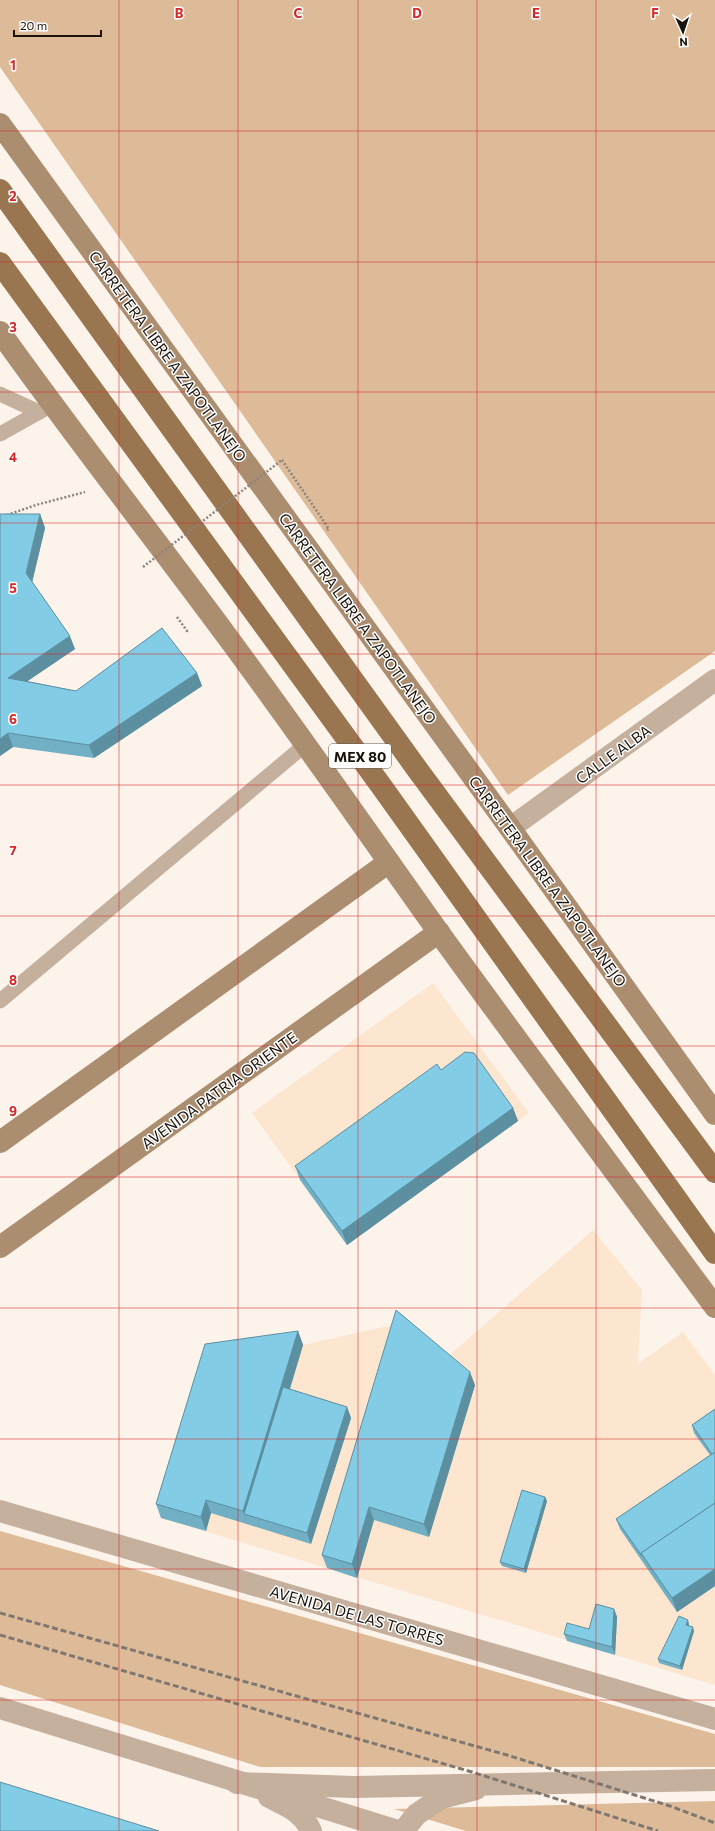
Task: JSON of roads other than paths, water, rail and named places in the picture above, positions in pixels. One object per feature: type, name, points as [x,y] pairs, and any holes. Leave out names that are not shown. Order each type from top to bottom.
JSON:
[{"type":"main road","name":"CARRETERA LIBRE A ZAPOTLANEJO","points":[[0,124],[510,828],[715,1114]]},
{"type":"main road","name":"MEX 80","points":[[0,190],[417,769],[715,1172]]},
{"type":"main road","name":"MEX 80","points":[[0,263],[382,787],[715,1253]]},
{"type":"main road","points":[[0,332],[46,409],[83,442],[110,482],[228,638],[439,932],[715,1307]]},
{"type":"main road","points":[[0,1142],[389,862]]},
{"type":"main road","name":"AVENIDA PATRIA ORIENTE","points":[[0,1247],[439,932]]},
{"type":"street","name":"CALLE ALBA","points":[[510,828],[715,680]]},
{"type":"street","name":"AVENIDA DE LAS TORRES","points":[[0,1512],[715,1719]]},
{"type":"street","points":[[0,1708],[398,1831]]},
{"type":"street","points":[[237,1782],[319,1787],[715,1780]]},
{"type":"street","points":[[237,1782],[293,1808],[307,1822],[311,1831]]},
{"type":"street","points":[[403,1831],[417,1814],[441,1798],[494,1784]]},
{"type":"lane","points":[[0,394],[46,409]]},
{"type":"lane","points":[[0,434],[46,409]]},
{"type":"lane","points":[[0,1001],[305,745]]},
{"type":"railway","points":[[0,1613],[507,1755],[670,1806],[715,1823]]},
{"type":"railway","points":[[0,1635],[472,1772],[658,1831]]}]
